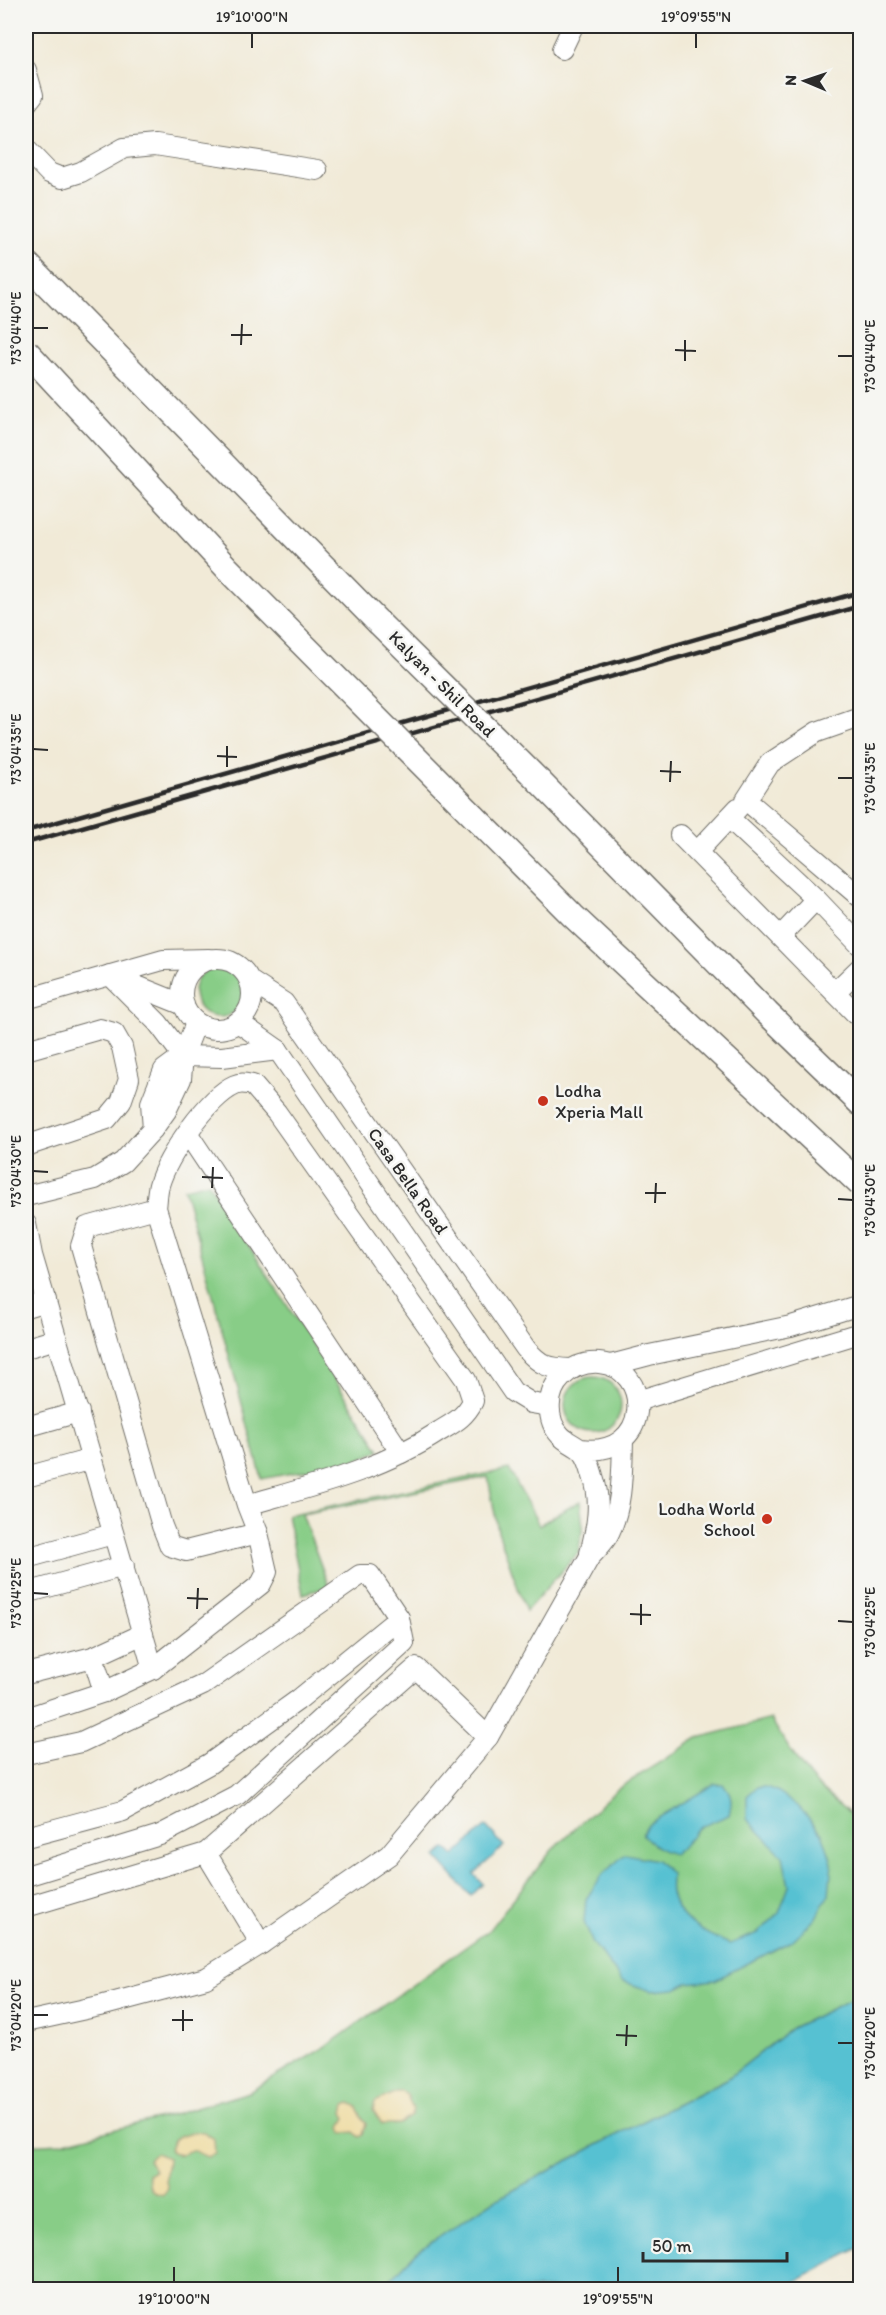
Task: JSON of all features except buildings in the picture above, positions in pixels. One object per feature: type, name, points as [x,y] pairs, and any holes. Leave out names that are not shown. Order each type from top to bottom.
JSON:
[{"type":"main road","name":"Kalyan - Shil Road","points":[[26,263],[378,621],[767,1012],[861,1103]]},
{"type":"main road","points":[[26,351],[227,568],[573,916],[861,1184]]},
{"type":"street","points":[[562,49],[573,26]]},
{"type":"street","points":[[26,70],[33,95],[26,104]]},
{"type":"street","points":[[26,149],[50,173],[62,178],[81,172],[124,148],[155,145],[317,170]]},
{"type":"street","points":[[697,852],[746,800],[770,763],[817,732],[861,717]]},
{"type":"street","points":[[746,800],[861,897]]},
{"type":"street","points":[[729,818],[816,899],[861,945]]},
{"type":"street","points":[[680,835],[861,1018]]},
{"type":"street","points":[[781,936],[816,899]]},
{"type":"street","points":[[217,959],[206,960],[197,966],[184,983],[184,1005],[196,1023],[214,1029],[231,1027],[238,1022],[246,1014],[251,1004],[253,992],[250,981]]},
{"type":"street","name":"Casa Bella Road","points":[[26,999],[163,960],[217,959],[227,960],[237,965],[250,981],[284,1003],[538,1363],[553,1368],[570,1369],[584,1364],[611,1365],[791,1326],[861,1305]]},
{"type":"street","points":[[836,992],[861,968]]},
{"type":"street","points":[[110,975],[184,1005]]},
{"type":"street","points":[[110,975],[158,1023],[183,1056]]},
{"type":"street","name":"Casa Bella Road","points":[[238,1022],[278,1050],[513,1392],[531,1403],[549,1406]]},
{"type":"street","points":[[26,1196],[95,1179],[123,1162],[153,1129],[151,1102],[165,1071],[183,1056],[196,1023]]},
{"type":"street","points":[[26,1050],[100,1029],[114,1034],[122,1047],[129,1079],[121,1102],[106,1119],[26,1146]]},
{"type":"street","points":[[183,1056],[222,1057],[278,1050]]},
{"type":"street","points":[[26,1718],[104,1692],[153,1669],[261,1584],[267,1572],[258,1533],[247,1505],[156,1208],[158,1186],[172,1153],[209,1106],[232,1086],[241,1083],[253,1084],[277,1113],[466,1380],[473,1401],[466,1414],[421,1444],[360,1472],[247,1505]]},
{"type":"street","points":[[188,1134],[401,1453]]},
{"type":"street","points":[[156,1208],[87,1227],[81,1246],[162,1526],[170,1546],[186,1551],[258,1533]]},
{"type":"street","points":[[26,1224],[29,1255],[46,1301],[153,1669]]},
{"type":"street","points":[[26,1306],[46,1301]]},
{"type":"street","points":[[638,1401],[861,1333]]},
{"type":"street","points":[[26,1348],[57,1339]]},
{"type":"street","points":[[570,1369],[559,1379],[552,1392],[549,1406],[551,1420],[558,1433],[568,1444],[596,1452],[623,1441],[632,1429],[637,1416],[638,1401],[633,1387],[625,1375],[611,1365]]},
{"type":"street","points":[[26,1427],[79,1412]]},
{"type":"street","points":[[26,2022],[104,2005],[206,1978],[261,1944],[389,1856],[488,1737],[589,1558],[608,1535],[616,1517],[622,1475],[623,1441]]},
{"type":"street","points":[[580,1449],[594,1477],[599,1504],[596,1531],[589,1558]]},
{"type":"street","points":[[26,1478],[92,1459]]},
{"type":"street","points":[[26,1558],[113,1534]]},
{"type":"street","points":[[26,1593],[124,1566]]},
{"type":"street","points":[[26,1754],[81,1742],[203,1685],[360,1575],[370,1575],[399,1618],[404,1643],[237,1795],[160,1835],[26,1876]]},
{"type":"street","points":[[26,1838],[123,1811],[209,1764],[298,1700],[399,1618]]},
{"type":"street","points":[[26,1674],[93,1656],[143,1634]]},
{"type":"street","points":[[93,1656],[104,1692]]},
{"type":"street","points":[[26,1907],[206,1853],[416,1668],[488,1737]]},
{"type":"street","points":[[206,1853],[261,1944]]},
{"type":"green space","points":[[214,967],[224,967],[237,974],[244,987],[244,997],[237,1010],[224,1017],[214,1017],[205,1013],[198,1006],[194,997],[194,987],[198,978],[205,971]]},
{"type":"green space","points":[[208,1182],[380,1450],[358,1460],[262,1479],[184,1188]]},
{"type":"green space","points":[[593,1377],[604,1379],[613,1385],[619,1394],[621,1405],[619,1416],[613,1425],[604,1431],[593,1433],[582,1431],[573,1425],[567,1416],[565,1405],[567,1394],[573,1385],[582,1379]]},
{"type":"green space","points":[[509,1469],[539,1525],[580,1501],[583,1527],[578,1553],[526,1611],[498,1531],[488,1477],[302,1514],[329,1587],[303,1594],[287,1515]]},
{"type":"green space","points":[[771,1719],[807,1773],[851,1816],[860,1828],[860,1995],[792,2028],[727,2079],[597,2145],[492,2202],[417,2252],[381,2289],[26,2290],[26,2145],[61,2143],[176,2114],[249,2092],[325,2047],[488,1931],[552,1850],[616,1790],[698,1738]]},
{"type":"sand","points":[[396,2092],[407,2095],[413,2110],[411,2116],[399,2124],[382,2124],[373,2110],[375,2102]]},
{"type":"sand","points":[[350,2103],[356,2106],[366,2124],[363,2135],[360,2137],[354,2132],[343,2133],[341,2127],[346,2118],[343,2113],[345,2105]]},
{"type":"sand","points":[[194,2132],[204,2132],[214,2139],[215,2154],[207,2157],[192,2150],[178,2155],[170,2151],[175,2139]]},
{"type":"sand","points":[[155,2153],[168,2158],[166,2177],[168,2188],[163,2195],[155,2193],[150,2188],[148,2174],[155,2170],[148,2160]]},
{"type":"water","points":[[714,1784],[723,1784],[729,1791],[731,1802],[729,1815],[698,1828],[674,1854],[656,1847],[642,1834],[648,1824]]},
{"type":"water","points":[[757,1787],[766,1787],[779,1792],[798,1806],[822,1833],[832,1862],[829,1894],[815,1919],[792,1941],[715,1980],[688,1983],[676,1989],[651,1991],[622,1981],[593,1943],[584,1922],[586,1899],[602,1875],[625,1854],[657,1860],[671,1874],[671,1893],[686,1919],[702,1931],[730,1944],[758,1933],[779,1913],[789,1886],[783,1856],[747,1819],[747,1796]]},
{"type":"water","points":[[486,1826],[504,1846],[474,1874],[483,1884],[471,1896],[436,1857],[446,1848],[454,1856]]},
{"type":"water","points":[[860,1995],[860,2247],[782,2289],[381,2289],[417,2252],[492,2202],[597,2145],[727,2079],[792,2028]]},
{"type":"railway","points":[[26,831],[860,592]]},
{"type":"railway","points":[[26,843],[860,606]]},
{"type":"place","name":"Lodha Xperia Mall","points":[[543,1101]]},
{"type":"place","name":"Lodha World School","points":[[767,1519]]}]
